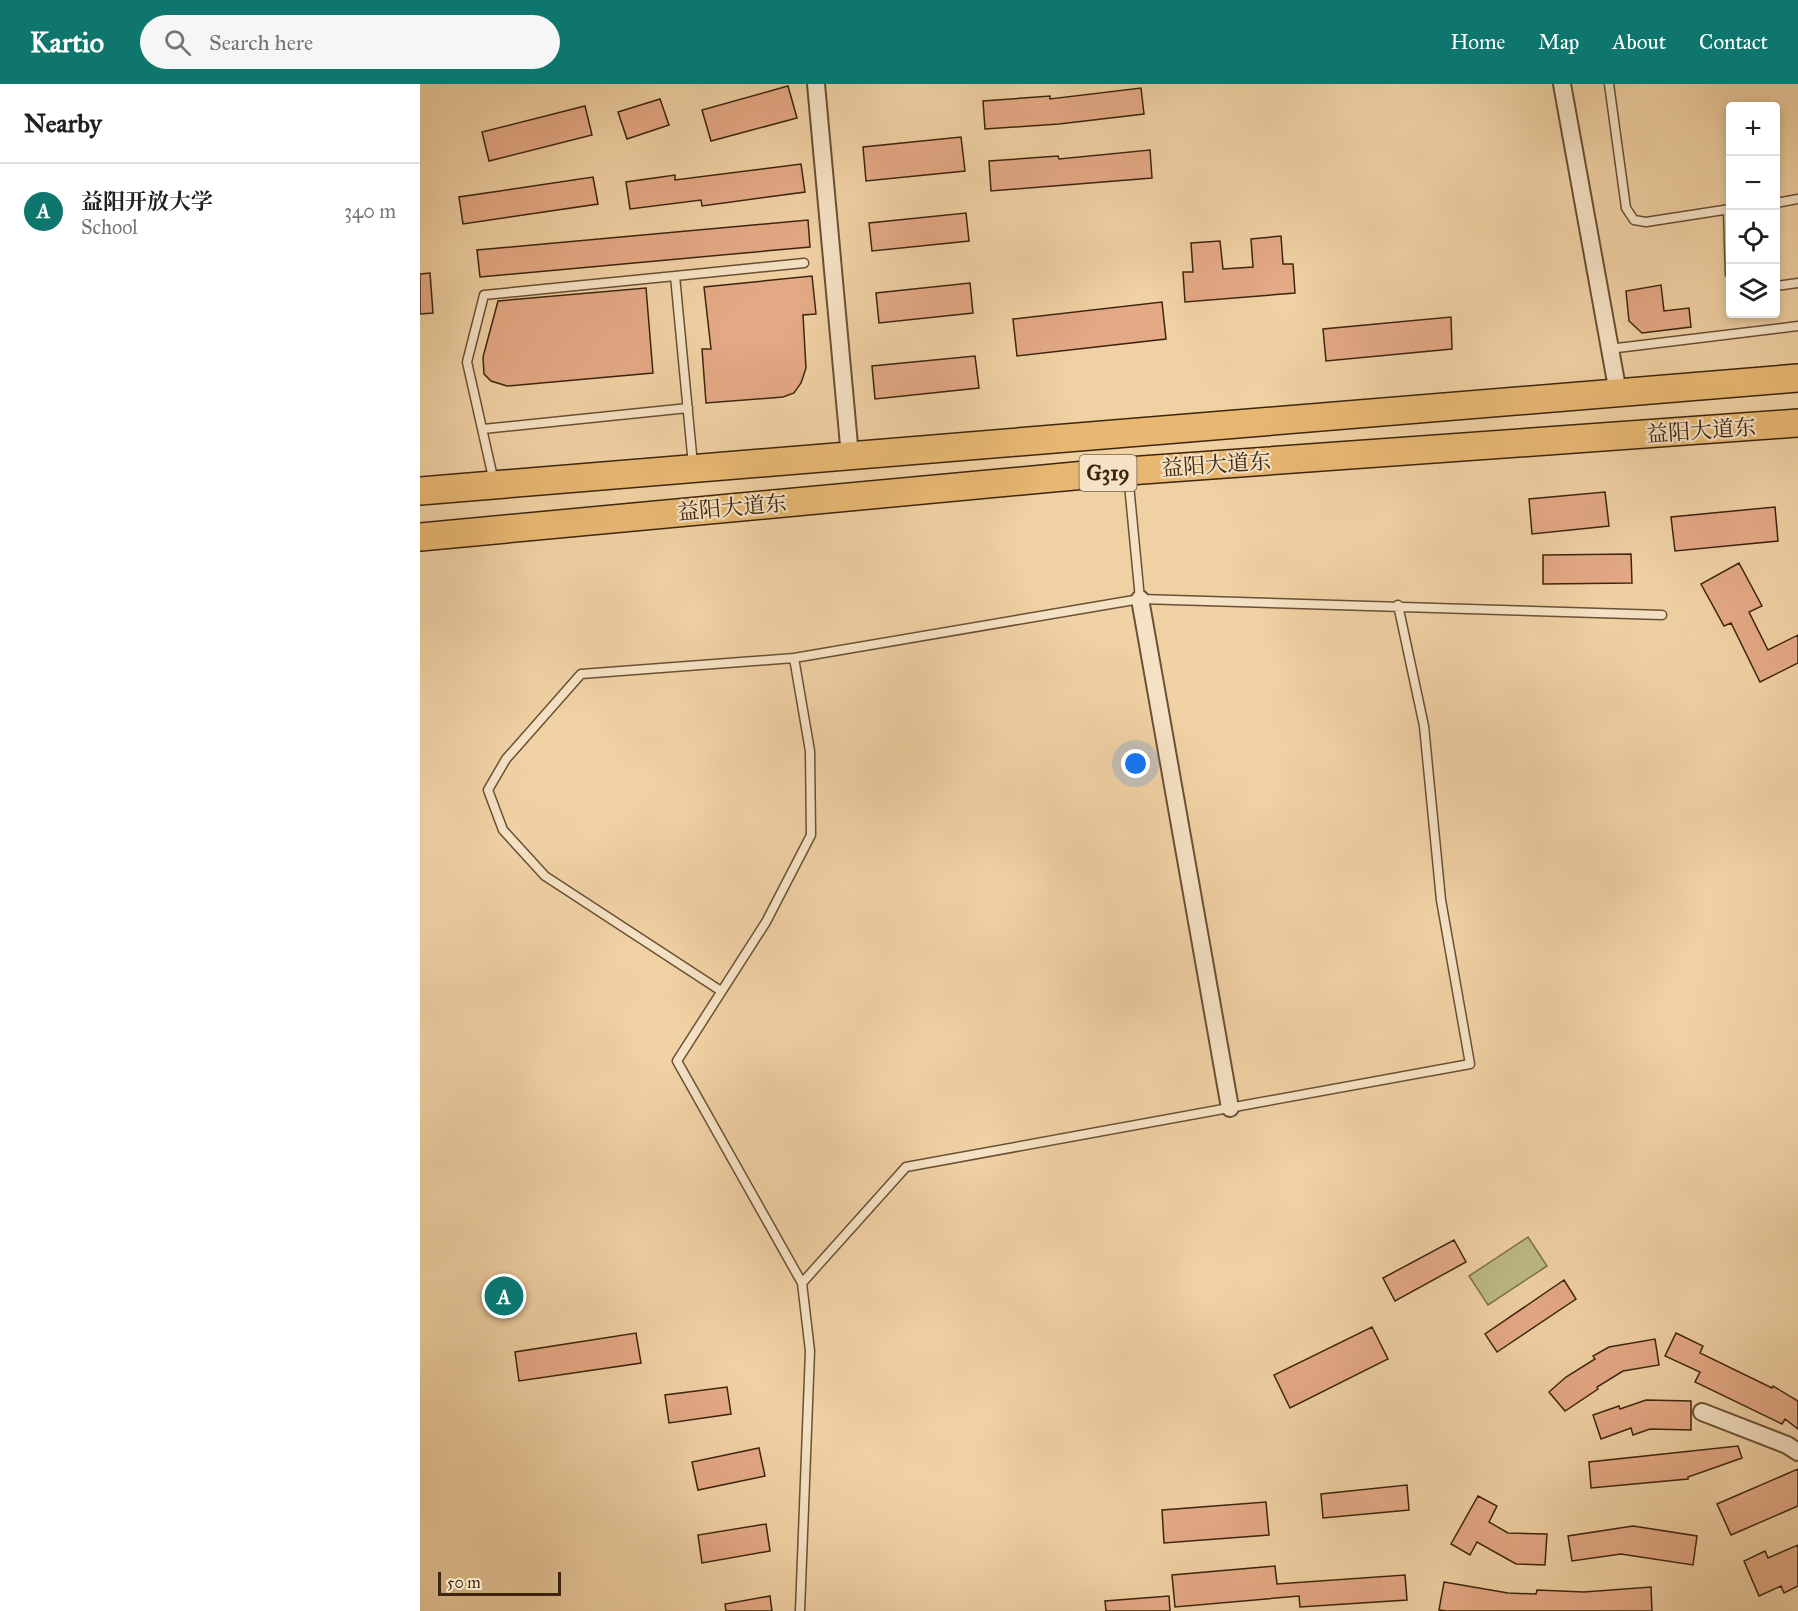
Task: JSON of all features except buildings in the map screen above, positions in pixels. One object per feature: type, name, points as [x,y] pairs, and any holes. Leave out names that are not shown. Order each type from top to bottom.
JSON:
[{"type":"main road","name":"G319","points":[[420,491],[1798,378]]},
{"type":"main road","points":[[1771,380],[1786,424]]},
{"type":"main road","name":"益阳大道东","points":[[420,537],[1128,471],[1786,424]]},
{"type":"street","points":[[816,84],[850,456]]},
{"type":"street","points":[[1562,84],[1617,393]]},
{"type":"street","points":[[1140,598],[1230,1108]]},
{"type":"street","points":[[1702,1412],[1787,1445],[1798,1452]]},
{"type":"lane","points":[[1609,84],[1626,208],[1634,220],[1646,222],[1726,209]]},
{"type":"lane","points":[[1780,202],[1798,199]]},
{"type":"lane","points":[[1729,210],[1731,264]]},
{"type":"lane","points":[[495,484],[467,362],[484,295],[804,263]]},
{"type":"lane","points":[[675,276],[693,468]]},
{"type":"lane","points":[[1780,285],[1798,283]]},
{"type":"lane","points":[[1610,348],[1798,326]]},
{"type":"lane","points":[[483,429],[688,408]]},
{"type":"lane","points":[[1128,471],[1140,598]]},
{"type":"lane","points":[[721,991],[545,876],[503,830],[488,790],[506,759],[582,674],[794,658],[1140,598],[1662,615]]},
{"type":"lane","points":[[802,1283],[906,1167],[1470,1064],[1442,900],[1424,726],[1398,605]]},
{"type":"lane","points":[[794,658],[810,751],[811,835],[766,922],[677,1060],[802,1283],[810,1351],[800,1611]]},
{"type":"shaded area","points":[[1528,1237],[1547,1266],[1488,1305],[1469,1276]]},
{"type":"place","name":"益阳开放大学","points":[[504,1296]]}]
